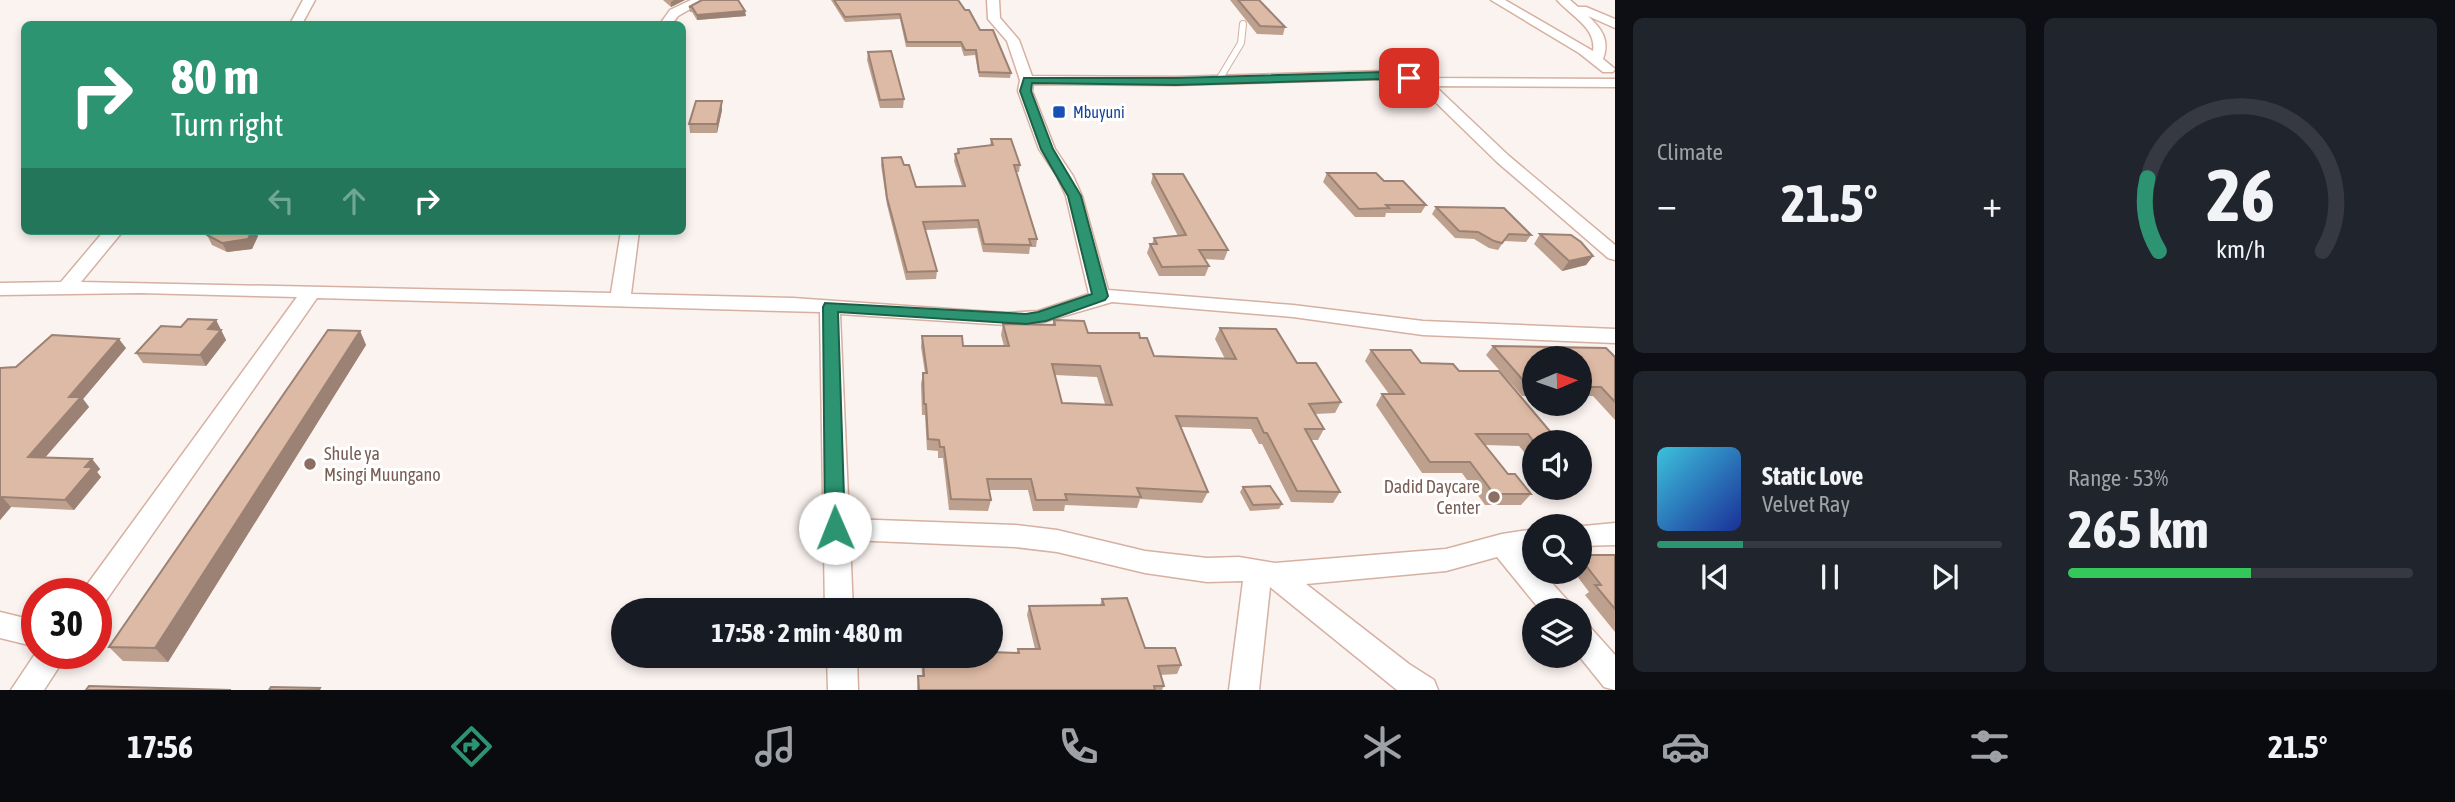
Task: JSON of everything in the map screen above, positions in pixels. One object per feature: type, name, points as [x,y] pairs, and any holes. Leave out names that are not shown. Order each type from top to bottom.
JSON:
[{"type":"street","points":[[298,21],[309,0]]},
{"type":"street","points":[[668,21],[674,13],[700,0]]},
{"type":"street","points":[[993,0],[993,19],[1013,40],[1027,80],[1025,91],[1047,149],[1074,196],[1100,296]]},
{"type":"street","points":[[1497,0],[1596,60],[1612,76]]},
{"type":"street","points":[[1564,0],[1595,29],[1601,47],[1596,60]]},
{"type":"street","points":[[1564,0],[1615,24]]},
{"type":"street","points":[[1027,80],[1176,81],[1382,75],[1406,77],[1420,82],[1456,111],[1503,159],[1615,254]]},
{"type":"street","points":[[1420,82],[1612,76]]},
{"type":"street","points":[[67,287],[111,235]]},
{"type":"street","points":[[620,301],[629,235]]},
{"type":"street","points":[[0,289],[67,287],[793,304],[1026,319],[1040,317],[1100,296],[1293,311],[1423,328],[1615,336]]},
{"type":"street","points":[[106,578],[310,293]]},
{"type":"street","points":[[830,307],[838,598]]},
{"type":"street","points":[[835,528],[1015,536],[1057,541],[1144,562],[1207,570],[1266,573],[1446,559],[1522,542]]},
{"type":"street","points":[[1592,535],[1615,534]]},
{"type":"street","points":[[1502,545],[1548,598]]},
{"type":"street","points":[[1244,690],[1245,664],[1266,573]]},
{"type":"street","points":[[1266,573],[1398,674],[1423,690]]},
{"type":"street","points":[[0,625],[21,630]]},
{"type":"street","points":[[1592,650],[1615,677]]},
{"type":"street","points":[[842,668],[843,690]]},
{"type":"street","points":[[26,690],[41,669]]},
{"type":"lane","points":[[1220,78],[1241,43],[1243,24]]},
{"type":"building","points":[[702,0],[738,0],[745,11],[697,15],[692,7],[689,7]]},
{"type":"building","points":[[834,0],[958,0],[965,10],[969,10],[980,30],[993,30],[1011,73],[979,72],[976,50],[965,50],[961,42],[907,42],[900,14],[845,17]]},
{"type":"building","points":[[1238,0],[1259,0],[1285,27],[1260,26]]},
{"type":"building","points":[[891,51],[904,99],[880,100],[868,52]]},
{"type":"building","points":[[696,101],[722,101],[717,124],[689,124]]},
{"type":"building","points":[[991,139],[1011,139],[1020,165],[1014,165],[1037,239],[1029,239],[1031,245],[984,244],[978,220],[923,222],[937,271],[907,272],[887,198],[882,158],[901,157],[904,165],[909,165],[916,187],[965,186],[955,154],[959,153],[958,149],[993,145]]},
{"type":"building","points":[[1327,173],[1376,173],[1384,181],[1403,181],[1426,205],[1386,205],[1389,208],[1359,209]]},
{"type":"building","points":[[1153,174],[1183,174],[1228,250],[1199,250],[1209,266],[1162,267],[1150,244],[1157,244],[1154,238],[1186,235]]},
{"type":"building","points":[[1436,207],[1504,208],[1531,235],[1509,234],[1502,243],[1478,232],[1459,231]]},
{"type":"building","points":[[1540,234],[1571,235],[1593,256],[1569,261]]},
{"type":"building","points":[[207,235],[250,235],[248,239],[222,243]]},
{"type":"building","points":[[188,319],[216,320],[208,329],[221,330],[200,355],[136,353],[161,326],[181,327]]},
{"type":"building","points":[[1054,320],[1084,321],[1088,333],[1139,333],[1140,338],[1147,338],[1154,356],[1236,359],[1220,328],[1276,329],[1297,363],[1316,363],[1341,402],[1309,404],[1324,429],[1305,429],[1340,492],[1297,491],[1257,418],[1176,416],[1208,492],[1137,488],[1141,497],[1065,494],[1067,500],[1036,500],[1031,479],[987,479],[991,500],[951,499],[944,447],[940,447],[939,440],[928,439],[923,373],[927,373],[922,336],[962,336],[963,346],[1009,346],[1003,324],[1055,325]],"holes":[[[1052,364],[1100,366],[1112,405],[1062,403]]]},
{"type":"building","points":[[328,330],[360,331],[155,648],[112,647],[112,643]]},
{"type":"building","points":[[52,335],[119,339],[69,397],[81,397],[28,457],[92,459],[85,467],[93,467],[65,500],[0,499],[0,368],[16,367]]},
{"type":"building","points":[[1493,346],[1522,347],[1522,379]]},
{"type":"building","points":[[1592,348],[1606,348],[1615,357],[1615,402],[1601,387],[1592,387]]},
{"type":"building","points":[[1371,350],[1411,350],[1421,363],[1453,364],[1459,371],[1499,371],[1522,398],[1522,416],[1537,416],[1549,430],[1522,430],[1522,434],[1476,434],[1508,474],[1515,474],[1522,483],[1522,494],[1494,494],[1470,462],[1430,462],[1382,394],[1404,394]]},
{"type":"building","points":[[1270,486],[1282,504],[1253,505],[1243,487]]},
{"type":"building","points":[[1592,555],[1615,555],[1615,609],[1595,585],[1601,585],[1592,573]]},
{"type":"building","points":[[1127,598],[1145,648],[1175,648],[1181,665],[1158,666],[1164,686],[1154,686],[1155,690],[919,690],[918,676],[924,676],[924,668],[1003,668],[1003,652],[1040,649],[1029,606],[1104,605],[1102,599]]},
{"type":"building","points":[[89,686],[231,690],[86,690]]},
{"type":"building","points":[[271,687],[320,688],[269,690]]},
{"type":"place","name":"Mbuyuni","points":[[1059,112]]},
{"type":"place","name":"Shule ya Msingi Muungano","points":[[310,464]]},
{"type":"place","name":"Dadid Daycare Center","points":[[1494,497]]},
{"type":"route","points":[[835,528],[830,307],[1026,319],[1040,317],[1100,296],[1074,196],[1065,176],[1047,149],[1025,91],[1027,80],[1176,81],[1382,75],[1409,78]]}]
